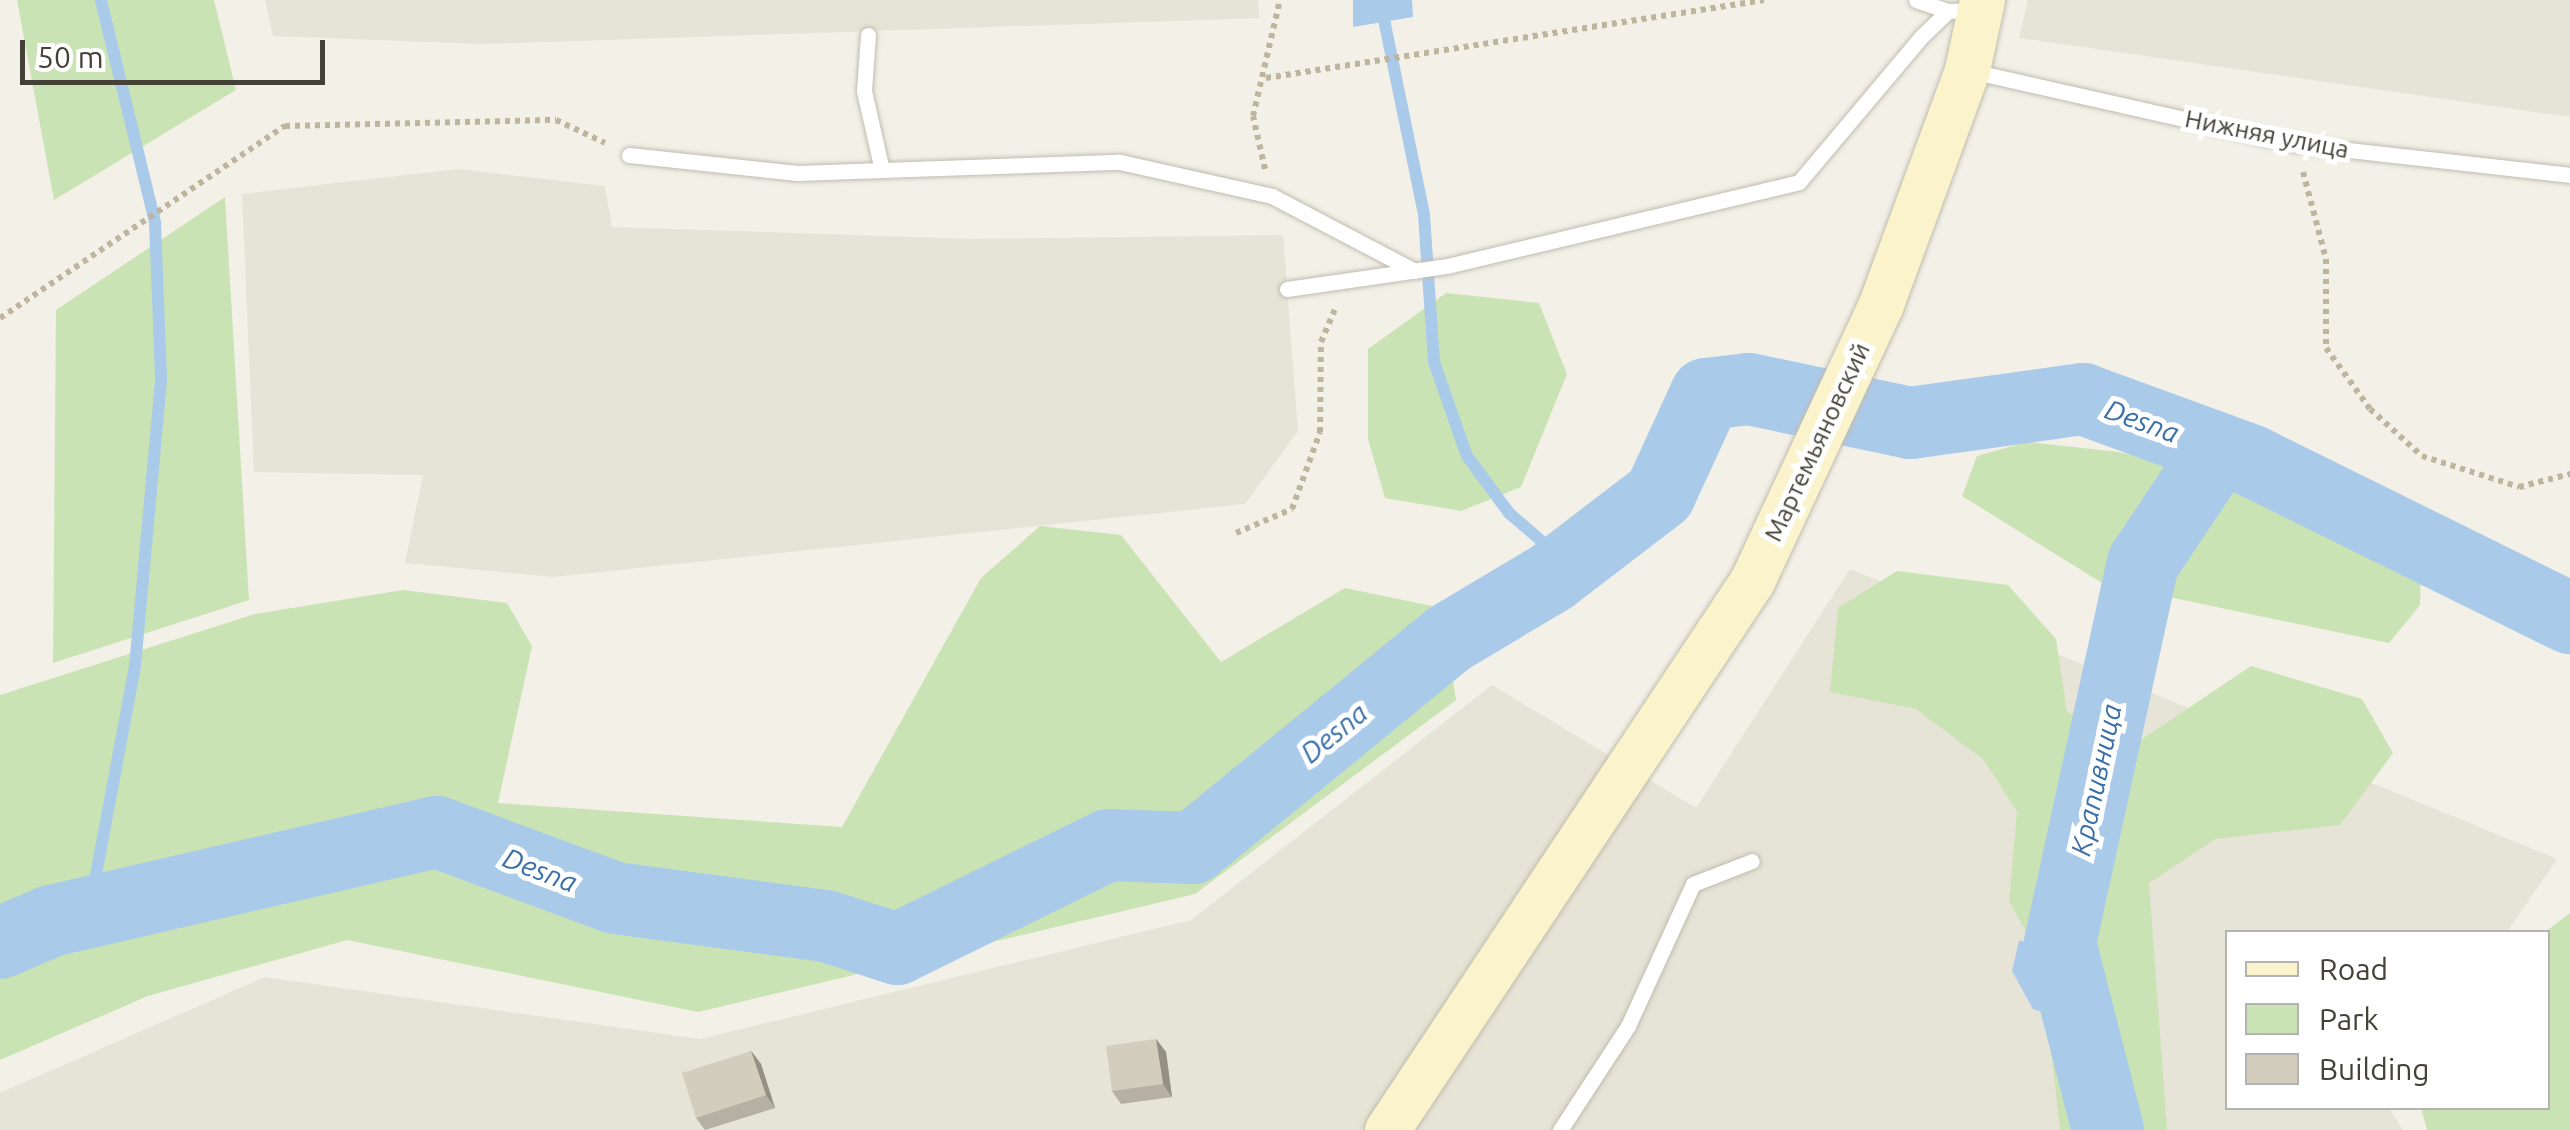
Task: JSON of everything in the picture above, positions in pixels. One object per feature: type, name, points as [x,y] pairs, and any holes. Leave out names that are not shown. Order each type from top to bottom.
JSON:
[{"type":"street","name":"Мартемьяновский","points":[[1387,1130],[1752,580],[1881,304],[1967,70],[1970,7]]},
{"type":"lane","points":[[1916,0],[1970,7]]},
{"type":"lane","points":[[1287,289],[1447,266],[1800,182],[1970,7]]},
{"type":"lane","points":[[868,35],[864,91],[882,170]]},
{"type":"lane","name":"Нижняя улица","points":[[1967,70],[2294,144],[2570,175]]},
{"type":"lane","points":[[629,155],[796,173],[1120,162],[1272,196],[1414,271]]},
{"type":"lane","points":[[1560,1130],[1628,1026],[1693,884],[1752,862]]},
{"type":"path","points":[[1272,196],[1253,116],[1266,78],[1280,0]]},
{"type":"path","points":[[1266,78],[1764,0]]},
{"type":"path","points":[[0,318],[285,126],[556,120],[629,155]]},
{"type":"path","points":[[2294,144],[2326,258],[2326,348],[2370,409],[2422,456],[2519,486],[2570,474]]},
{"type":"path","points":[[1236,533],[1292,508],[1320,432],[1321,342],[1348,280]]},
{"type":"shaded area","points":[[265,0],[1258,0],[1259,18],[483,44],[273,36]]},
{"type":"shaded area","points":[[2028,0],[2570,0],[2570,117],[2019,38]]},
{"type":"shaded area","points":[[458,169],[605,186],[612,227],[972,239],[1283,235],[1298,431],[1245,504],[554,577],[405,563],[423,475],[254,472],[242,194]]},
{"type":"shaded area","points":[[1850,569],[2557,859],[2508,930],[2225,930],[2225,1110],[2390,1110],[2403,1130],[0,1130],[0,1093],[265,977],[700,1039],[1191,920],[1492,685],[1696,808]]},
{"type":"green space","points":[[17,0],[214,0],[236,90],[54,200]]},
{"type":"green space","points":[[225,197],[249,600],[53,663],[56,310]]},
{"type":"green space","points":[[1446,293],[1539,303],[1567,374],[1521,487],[1461,511],[1385,498],[1368,439],[1368,349]]},
{"type":"green space","points":[[2027,442],[2119,452],[2258,485],[2421,562],[2420,605],[2389,643],[2102,583],[1962,496],[1977,456]]},
{"type":"green space","points":[[1040,526],[1121,535],[1221,662],[1345,588],[1442,608],[1456,700],[1195,894],[698,1012],[347,940],[148,996],[0,1060],[0,695],[255,614],[403,590],[507,603],[532,646],[498,803],[842,827],[981,578]]},
{"type":"green space","points":[[1897,571],[2008,585],[2056,639],[2067,712],[2141,740],[2251,666],[2362,699],[2393,753],[2340,825],[2215,839],[2149,883],[2167,1130],[2060,1130],[2041,959],[2009,901],[2017,812],[1984,760],[1916,709],[1830,692],[1838,608]]},
{"type":"green space","points":[[2570,913],[2570,1130],[2427,1130],[2422,1110],[2550,1110],[2548,930]]},
{"type":"water","points":[[1353,0],[1412,0],[1413,17],[1353,27]]},
{"type":"water","points":[[2019,941],[2060,943],[2085,973],[2088,1001],[2076,1023],[2033,1009],[2012,971]]},
{"type":"building","points":[[1156,1039],[1163,1084],[1112,1091],[1106,1046]]},
{"type":"building","points":[[751,1051],[766,1095],[696,1118],[682,1073]]},
{"type":"waterway","points":[[89,912],[135,666],[161,378],[155,222],[101,0]]},
{"type":"waterway","points":[[1380,0],[1424,215],[1434,362],[1467,456],[1509,513],[1568,564]]},
{"type":"waterway","name":"Desna","points":[[0,943],[51,921],[437,832],[615,898],[826,926],[897,949],[1108,845],[1193,848],[1448,639],[1552,577],[1660,494],[1706,394],[1749,389],[1910,423],[2083,399],[2252,461],[2570,618]]},
{"type":"waterway","name":"Крапивница","points":[[2108,1130],[2060,943],[2143,563],[2219,449]]}]
